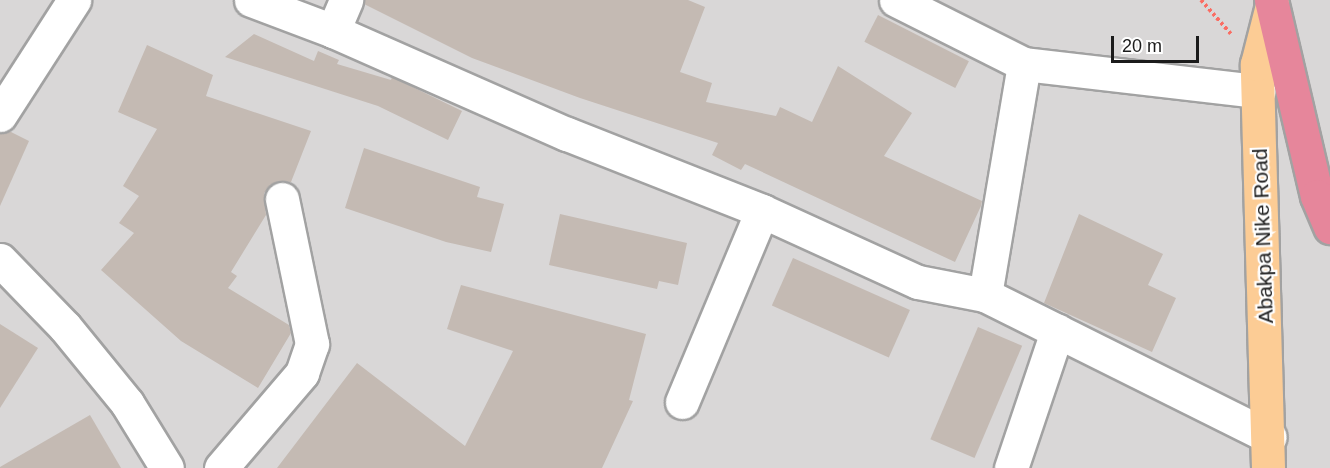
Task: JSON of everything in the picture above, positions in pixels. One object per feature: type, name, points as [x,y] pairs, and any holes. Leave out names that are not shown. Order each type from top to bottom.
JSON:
[{"type":"highway","points":[[1272,3],[1317,196],[1330,227]]},
{"type":"main road","name":"Abakpa Nike Road","points":[[1269,453],[1258,77],[1272,3]]},
{"type":"street","points":[[0,115],[74,0]]},
{"type":"street","points":[[251,0],[333,31],[567,134],[762,211],[918,282],[985,295],[1057,331],[1269,453]]},
{"type":"street","points":[[333,31],[346,0]]},
{"type":"street","points":[[896,0],[1024,64],[1258,77]]},
{"type":"street","points":[[985,295],[1024,64]]},
{"type":"street","points":[[221,468],[302,373],[312,344],[282,199]]},
{"type":"street","points":[[682,402],[762,211]]},
{"type":"street","points":[[0,260],[65,327],[127,403],[167,468]]},
{"type":"street","points":[[1011,468],[1057,331]]},
{"type":"path","points":[[1201,0],[1258,77]]},
{"type":"shaded area","points":[[0,0],[1330,0],[1330,468],[0,468]]},
{"type":"building","points":[[364,0],[688,0],[705,7],[680,72],[712,83],[706,102],[776,116],[780,107],[812,122],[838,66],[912,113],[884,156],[982,201],[981,206],[955,262],[745,164],[741,170],[712,155],[718,143],[580,98],[472,58],[364,4]]},
{"type":"building","points":[[878,15],[969,61],[955,88],[864,42]]},
{"type":"building","points":[[254,34],[314,61],[318,51],[339,60],[337,64],[391,80],[392,77],[462,111],[448,140],[378,106],[225,57]]},
{"type":"building","points":[[147,45],[213,75],[206,96],[311,131],[291,182],[278,181],[264,193],[266,215],[231,272],[237,276],[228,288],[289,325],[291,333],[258,388],[181,341],[101,270],[134,233],[119,223],[139,196],[123,186],[157,129],[118,112]]},
{"type":"building","points":[[9,131],[29,141],[0,206],[0,134]]},
{"type":"building","points":[[364,148],[480,187],[477,197],[504,204],[491,252],[446,242],[345,208]]},
{"type":"building","points":[[560,214],[687,243],[678,285],[659,281],[657,289],[549,265]]},
{"type":"building","points":[[1079,214],[1163,254],[1148,285],[1176,298],[1152,352],[1044,303]]},
{"type":"building","points":[[793,258],[910,310],[889,358],[772,306]]},
{"type":"building","points":[[461,285],[646,334],[629,400],[633,401],[602,468],[277,468],[357,363],[465,446],[513,351],[447,329]]},
{"type":"building","points":[[0,324],[38,348],[0,408]]},
{"type":"building","points":[[978,327],[1022,346],[975,458],[930,439]]},
{"type":"building","points":[[90,415],[121,468],[0,468],[0,467]]}]
